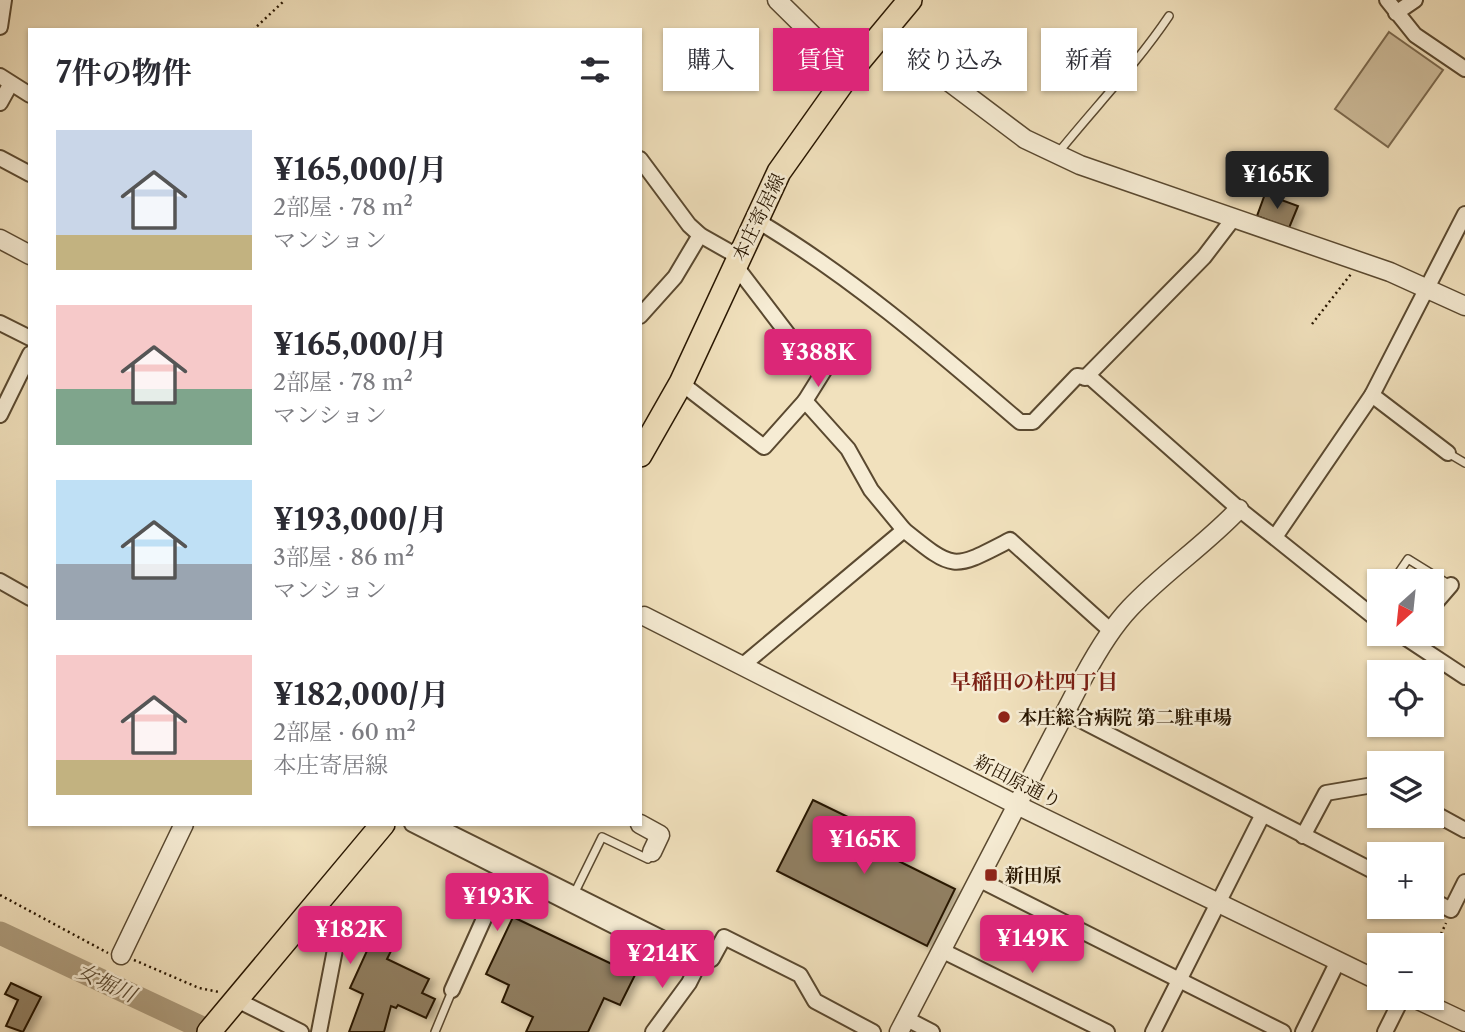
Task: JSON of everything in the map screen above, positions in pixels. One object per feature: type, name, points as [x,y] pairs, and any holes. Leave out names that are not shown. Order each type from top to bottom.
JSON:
[{"type":"main road","name":"本庄寄居線","points":[[886,28],[910,0]]},
{"type":"main road","name":"本庄寄居線","points":[[869,49],[883,32]]},
{"type":"main road","name":"本庄寄居線","points":[[642,449],[681,383],[756,220],[797,143],[836,91]]},
{"type":"main road","points":[[209,1032],[381,826]]},
{"type":"street","points":[[0,27],[4,0]]},
{"type":"street","points":[[777,0],[805,28]]},
{"type":"street","points":[[1387,0],[1415,35],[1465,69]]},
{"type":"street","points":[[1396,13],[1415,0]]},
{"type":"street","points":[[0,103],[5,81],[28,95]]},
{"type":"street","points":[[961,91],[1025,139],[1057,154],[1233,219],[1360,262],[1465,306]]},
{"type":"street","points":[[0,158],[28,173]]},
{"type":"street","points":[[642,162],[700,235],[737,261],[790,337],[825,369],[805,401],[764,447],[681,383]]},
{"type":"street","points":[[1275,537],[1372,395],[1465,214]]},
{"type":"street","points":[[1085,377],[1204,257],[1233,219]]},
{"type":"street","points":[[756,220],[905,322],[1020,422],[1033,422],[1077,376],[1091,379],[1239,509],[1367,612]]},
{"type":"street","points":[[642,314],[675,277],[700,235]]},
{"type":"street","points":[[0,239],[28,254]]},
{"type":"street","points":[[0,323],[28,337]]},
{"type":"street","points":[[2,407],[28,358]]},
{"type":"street","points":[[1372,395],[1448,453]]},
{"type":"street","points":[[805,401],[848,449],[871,491],[904,530],[942,561],[966,563],[1010,540],[1111,631]]},
{"type":"street","points":[[932,1032],[902,1025],[980,880],[1065,712],[1111,631],[1131,607],[1213,537],[1239,509]]},
{"type":"street","points":[[743,665],[904,530]]},
{"type":"street","points":[[0,581],[28,597]]},
{"type":"street","points":[[1444,594],[1451,586]]},
{"type":"street","name":"新田原通り","points":[[642,615],[1017,805],[1367,975]]},
{"type":"street","points":[[1421,646],[1465,677]]},
{"type":"street","points":[[1065,712],[1367,868]]},
{"type":"street","points":[[1303,836],[1326,793],[1367,786]]},
{"type":"street","points":[[1153,1032],[1262,816]]},
{"type":"street","points":[[1444,819],[1465,830]]},
{"type":"street","points":[[121,955],[183,826]]},
{"type":"street","points":[[416,826],[572,899],[698,965]]},
{"type":"street","points":[[436,826],[507,867]]},
{"type":"street","points":[[642,826],[660,835],[652,852]]},
{"type":"street","points":[[452,990],[507,867]]},
{"type":"street","points":[[980,880],[1283,1032]]},
{"type":"street","points":[[1444,906],[1451,910],[1465,882]]},
{"type":"street","points":[[318,1032],[338,934],[321,921]]},
{"type":"street","points":[[653,1032],[689,983],[698,965],[712,959],[724,937],[800,975],[814,1001],[873,1032]]},
{"type":"street","points":[[941,950],[1107,1032]]},
{"type":"street","points":[[1303,1032],[1338,961]]},
{"type":"street","points":[[236,1001],[301,1032]]},
{"type":"street","points":[[1385,1032],[1396,1010]]},
{"type":"street","points":[[1438,1010],[1465,1023]]},
{"type":"lane","points":[[1057,154],[1104,95],[1137,62],[1169,16]]},
{"type":"lane","points":[[1448,453],[1465,463]]},
{"type":"lane","points":[[1401,569],[1408,559],[1424,569]]},
{"type":"lane","points":[[1444,582],[1451,586]]},
{"type":"lane","points":[[572,899],[602,837],[648,859],[652,852]]},
{"type":"lane","points":[[435,1032],[452,990]]},
{"type":"path","points":[[255,28],[285,0]]},
{"type":"path","points":[[1312,324],[1360,262]]},
{"type":"path","points":[[1441,933],[1451,910]]},
{"type":"shaded area","points":[[1389,32],[1443,70],[1388,147],[1335,109]]},
{"type":"building","points":[[1265,194],[1298,206],[1289,228],[1257,216]]},
{"type":"building","points":[[813,800],[850,818],[842,833],[955,889],[927,946],[777,871]]},
{"type":"building","points":[[513,917],[635,975],[620,1005],[604,998],[588,1032],[526,1032],[533,1017],[502,1002],[509,985],[486,974]]},
{"type":"building","points":[[371,942],[391,951],[387,959],[429,979],[422,993],[435,999],[426,1018],[398,1005],[396,1008],[391,1006],[384,1032],[349,1032],[363,994],[350,988]]},
{"type":"building","points":[[11,983],[41,997],[23,1032],[6,1026],[18,1000],[5,994]]},
{"type":"waterway","name":"女堀川","points":[[0,933],[211,1032]]},
{"type":"place","name":"本庄総合病院 第二駐車場","points":[[1004,717]]},
{"type":"place","name":"新田原","points":[[991,875]]},
{"type":"district","name":"早稲田の杜四丁目","points":[[1034,682]]}]
